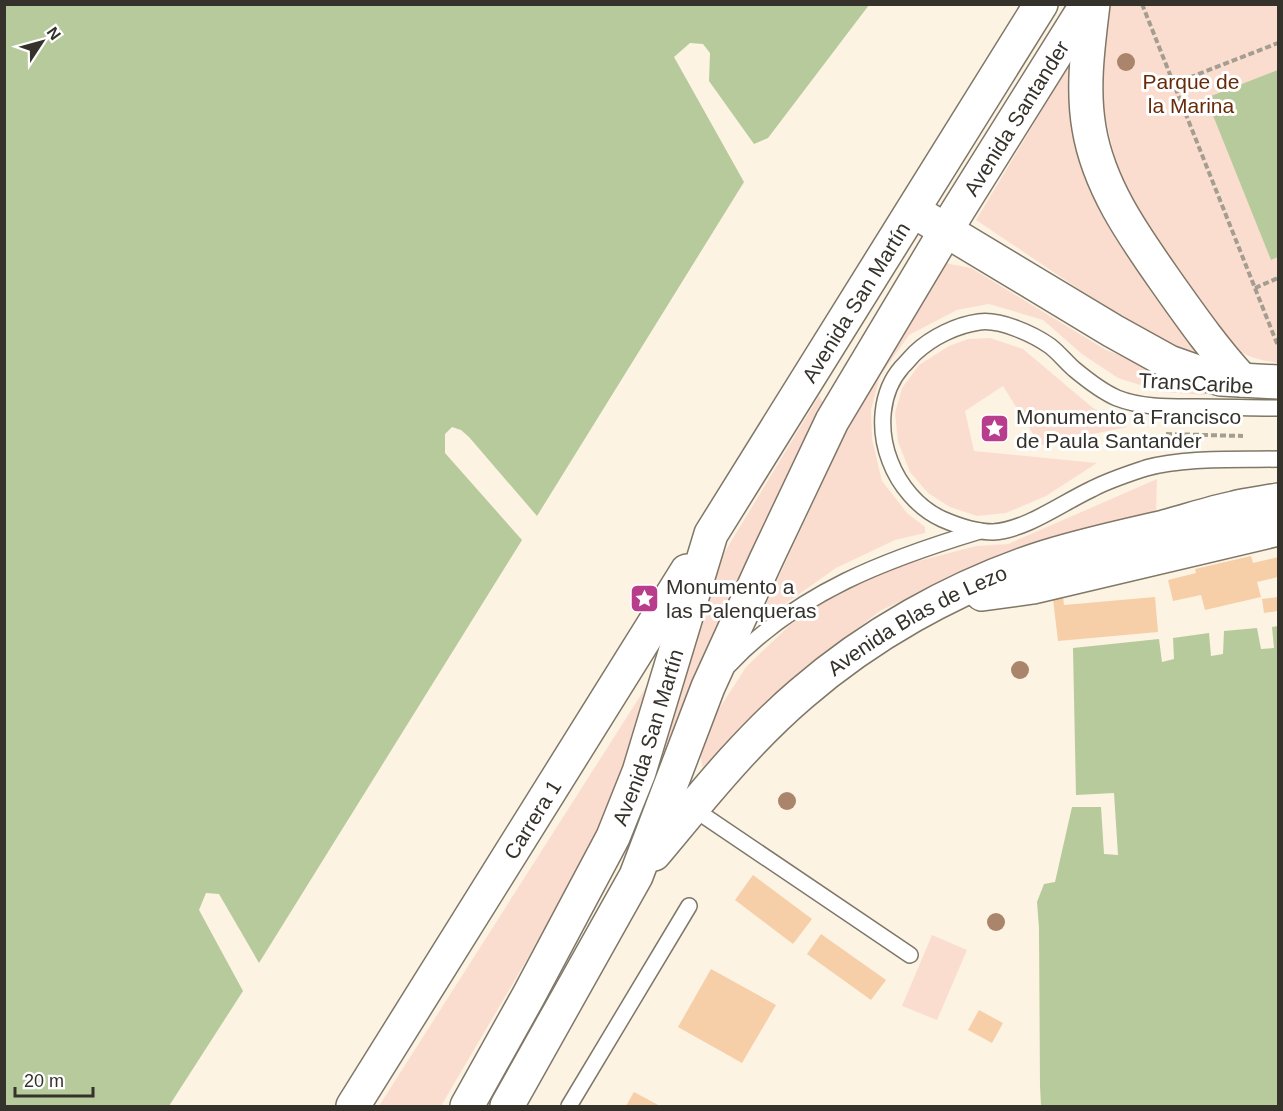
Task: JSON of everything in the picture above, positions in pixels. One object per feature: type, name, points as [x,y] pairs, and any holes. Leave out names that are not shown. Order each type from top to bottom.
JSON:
[{"type":"main road","name":"Avenida Santander","points":[[912,211],[1041,4]]},
{"type":"main road","name":"Avenida Santander","points":[[946,231],[1087,4]]},
{"type":"main road","points":[[1092,4],[1086,65],[1086,93],[1089,127],[1099,169],[1124,219],[1145,252],[1206,338],[1242,380]]},
{"type":"main road","points":[[912,211],[1169,362],[1221,379],[1278,382]]},
{"type":"main road","name":"Avenida San Martín","points":[[507,1107],[636,876],[661,787],[711,534],[912,211]]},
{"type":"main road","name":"Avenida San Martín","points":[[467,1107],[614,837],[661,787],[832,421],[946,231]]},
{"type":"main road","name":"Avenida Blas de Lezo","points":[[661,787],[755,737],[801,694],[892,627],[1006,570],[1072,549],[1174,525],[1234,507],[1278,500]]},
{"type":"main road","points":[[945,599],[1033,587],[1278,529]]},
{"type":"main road","name":"Carrera 1","points":[[354,1107],[711,534]]},
{"type":"lane","name":"TransCaribe","points":[[1278,408],[1159,406],[1117,398],[1075,370],[1050,346],[1025,332],[1000,324],[980,322],[954,329],[916,352],[898,371],[886,394],[882,416],[884,446],[894,473],[913,499],[933,515],[956,525],[981,531],[994,532],[1009,529],[1034,519],[1094,488],[1149,468],[1184,462],[1278,459]]},
{"type":"lane","points":[[1242,380],[1278,390]]},
{"type":"lane","name":"TransCaribe","points":[[708,687],[745,648],[782,617],[838,584],[883,563],[981,531]]},
{"type":"lane","points":[[661,787],[910,956]]},
{"type":"lane","points":[[569,1107],[689,906]]},
{"type":"path","points":[[1142,4],[1278,346]]},
{"type":"path","points":[[1173,84],[1278,43]]},
{"type":"path","points":[[1255,288],[1278,278]]},
{"type":"path","points":[[1166,434],[1244,436]]},
{"type":"green space","name":"Parque de la Marina","points":[[1109,5],[1278,5],[1278,363],[1248,356],[1233,346],[1157,244],[1120,181],[1103,107],[1102,73]]},
{"type":"green space","points":[[1071,62],[1077,141],[1217,364],[1174,353],[976,220]]},
{"type":"green space","points":[[945,263],[971,268],[1106,350],[1213,390],[1204,395],[1162,392],[1118,378],[1082,354],[1043,320],[989,304],[957,310],[909,335],[880,376],[871,410],[872,439],[882,481],[907,513],[925,527],[925,533],[895,540],[836,568],[778,609],[760,617],[876,368]]},
{"type":"green space","points":[[990,338],[1023,349],[1093,408],[1127,427],[1040,445],[1003,386],[965,411],[974,451],[1097,463],[1046,496],[1006,513],[977,516],[950,507],[928,493],[910,472],[898,442],[895,413],[902,388],[919,365],[949,346],[968,339]]},
{"type":"green space","points":[[819,396],[825,406],[776,500],[657,770],[712,573]]},
{"type":"green space","points":[[1157,479],[1156,515],[1005,557],[932,586],[880,611],[816,660],[763,710],[704,776],[699,747],[712,720],[746,667],[791,624],[854,582],[903,565],[976,546],[1008,544]]},
{"type":"green space","points":[[646,687],[604,828],[441,1106],[379,1106]]},
{"type":"green space","points":[[932,935],[967,950],[937,1020],[902,1006]]},
{"type":"shaded area","points":[[5,4],[869,5],[768,138],[754,144],[709,81],[710,53],[703,44],[690,43],[674,57],[744,182],[537,516],[469,437],[461,430],[452,427],[445,434],[445,453],[522,540],[259,963],[219,894],[206,893],[199,910],[243,991],[169,1106],[5,1106]]},
{"type":"shaded area","points":[[1278,70],[1278,257],[1271,260],[1206,98]]},
{"type":"shaded area","points":[[1278,626],[1278,1106],[1041,1106],[1037,902],[1044,884],[1055,882],[1072,807],[1101,807],[1104,854],[1118,855],[1114,793],[1076,795],[1073,648],[1159,639],[1162,662],[1174,659],[1173,638],[1209,633],[1211,656],[1223,654],[1224,631],[1257,628],[1261,649],[1274,648],[1272,627]]},
{"type":"building","points":[[1251,556],[1253,563],[1278,557],[1278,577],[1257,582],[1261,597],[1205,610],[1201,595],[1173,601],[1168,580],[1196,573],[1195,569]]},
{"type":"building","points":[[1063,597],[1064,605],[1155,597],[1158,632],[1058,641],[1053,599]]},
{"type":"building","points":[[1278,597],[1278,611],[1264,613],[1262,599]]},
{"type":"building","points":[[753,875],[812,919],[793,944],[735,900]]},
{"type":"building","points":[[821,934],[886,980],[871,1000],[807,954]]},
{"type":"building","points":[[711,969],[776,1005],[742,1063],[678,1027]]},
{"type":"building","points":[[979,1010],[1003,1023],[992,1043],[968,1030]]},
{"type":"building","points":[[634,1092],[660,1106],[626,1106]]},
{"type":"place","name":"Monumento a Francisco de Paula Santander","points":[[995,428]]},
{"type":"place","name":"Monumento a las Palenqueras","points":[[645,598]]}]
